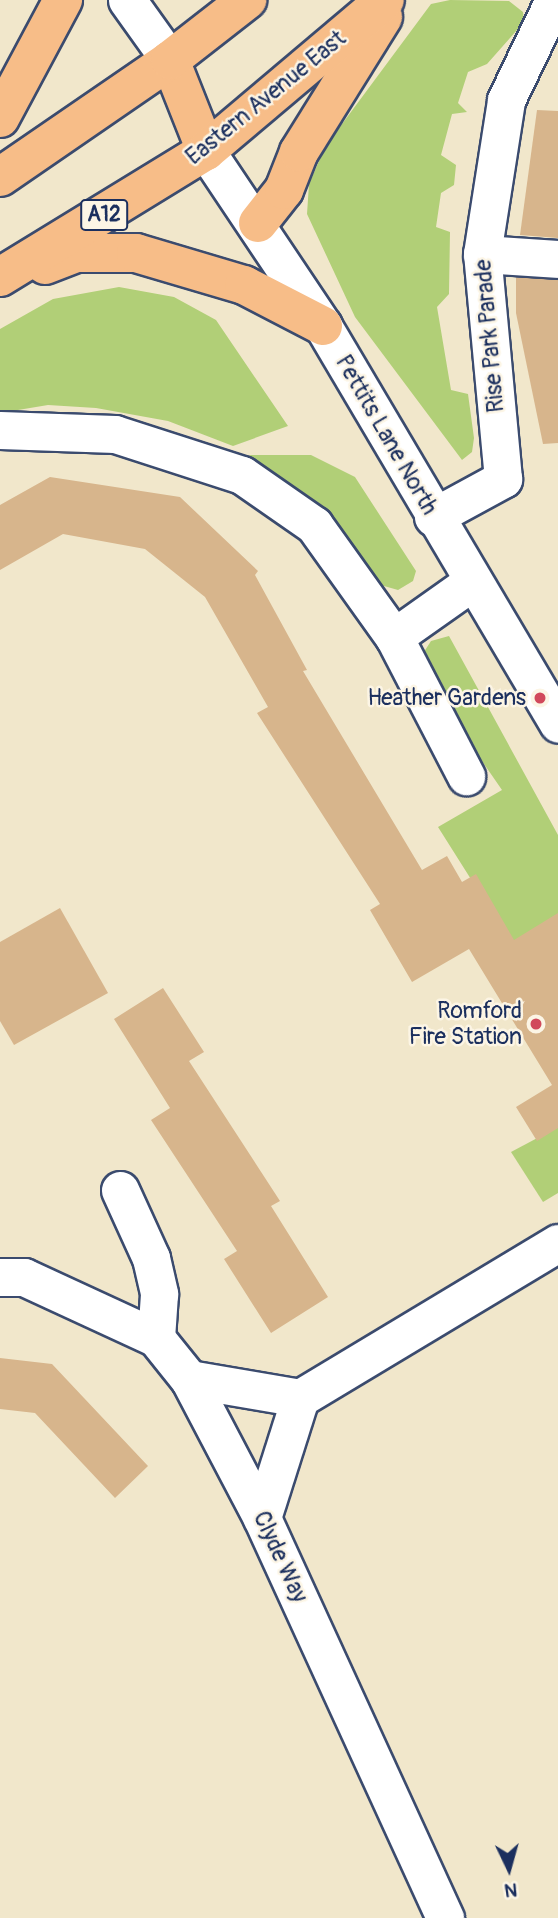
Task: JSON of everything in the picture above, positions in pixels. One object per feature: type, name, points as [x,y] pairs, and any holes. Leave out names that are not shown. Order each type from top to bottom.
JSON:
[{"type":"highway","points":[[0,118],[63,0]]},
{"type":"highway","points":[[0,177],[170,60],[247,0]]},
{"type":"highway","name":"Eastern Avenue East","points":[[0,277],[206,151],[385,0]]},
{"type":"highway","points":[[258,223],[284,190],[299,152],[393,0]]},
{"type":"highway","points":[[170,60],[206,151]]},
{"type":"highway","points":[[0,284],[77,253],[136,253],[244,285],[323,326]]},
{"type":"street","points":[[127,0],[170,60]]},
{"type":"street","name":"Rise Park Parade","points":[[433,517],[503,479],[482,254],[506,100],[554,0]]},
{"type":"street","name":"Pettits Lane North","points":[[206,151],[258,223],[323,326],[471,582],[558,724]]},
{"type":"street","points":[[482,254],[558,259]]},
{"type":"street","points":[[0,430],[115,434],[242,475],[314,525],[394,637],[466,776]]},
{"type":"street","points":[[394,637],[471,582]]},
{"type":"street","points":[[120,1190],[151,1258],[159,1294],[156,1338]]},
{"type":"street","points":[[189,1380],[300,1398],[558,1243]]},
{"type":"street","name":"Clyde Way","points":[[12,1277],[156,1338],[189,1380],[262,1518],[446,1918]]},
{"type":"street","points":[[262,1518],[300,1398]]},
{"type":"green space","points":[[450,0],[509,1],[523,12],[524,22],[487,64],[468,72],[458,103],[467,112],[452,114],[441,155],[456,165],[454,185],[441,193],[436,227],[450,232],[449,294],[437,307],[451,390],[468,394],[474,438],[472,452],[462,460],[355,317],[307,214],[309,184],[325,147],[431,4]]},
{"type":"green space","points":[[119,287],[174,297],[216,320],[288,426],[233,446],[168,421],[96,408],[48,405],[0,413],[0,329],[53,299]]},
{"type":"green space","points":[[249,455],[311,455],[355,477],[416,571],[413,581],[398,590],[370,582],[313,509]]},
{"type":"green space","points":[[449,636],[558,835],[558,927],[502,954],[498,922],[438,827],[502,790],[426,680],[422,655],[431,641]]},
{"type":"green space","points":[[558,1127],[558,1193],[543,1202],[511,1152]]},
{"type":"building","points":[[537,110],[558,111],[558,238],[520,235]]},
{"type":"building","points":[[516,277],[558,280],[558,443],[543,444],[516,313]]},
{"type":"building","points":[[50,477],[180,497],[258,571],[255,575],[307,670],[303,671],[422,870],[447,856],[462,882],[476,874],[514,940],[558,913],[558,1128],[537,1141],[516,1107],[552,1085],[469,949],[412,982],[370,910],[380,904],[257,713],[268,707],[205,597],[145,549],[63,534],[0,570],[0,505]]},
{"type":"building","points":[[60,908],[108,993],[14,1045],[0,1021],[0,942]]},
{"type":"building","points":[[163,988],[204,1052],[189,1061],[280,1201],[271,1206],[328,1297],[271,1333],[224,1259],[237,1251],[151,1120],[170,1108],[114,1019]]},
{"type":"building","points":[[0,1358],[52,1364],[148,1466],[115,1498],[35,1413],[0,1409]]},
{"type":"place","name":"Heather Gardens","points":[[540,698]]},
{"type":"place","name":"Romford Fire Station","points":[[536,1024]]}]
